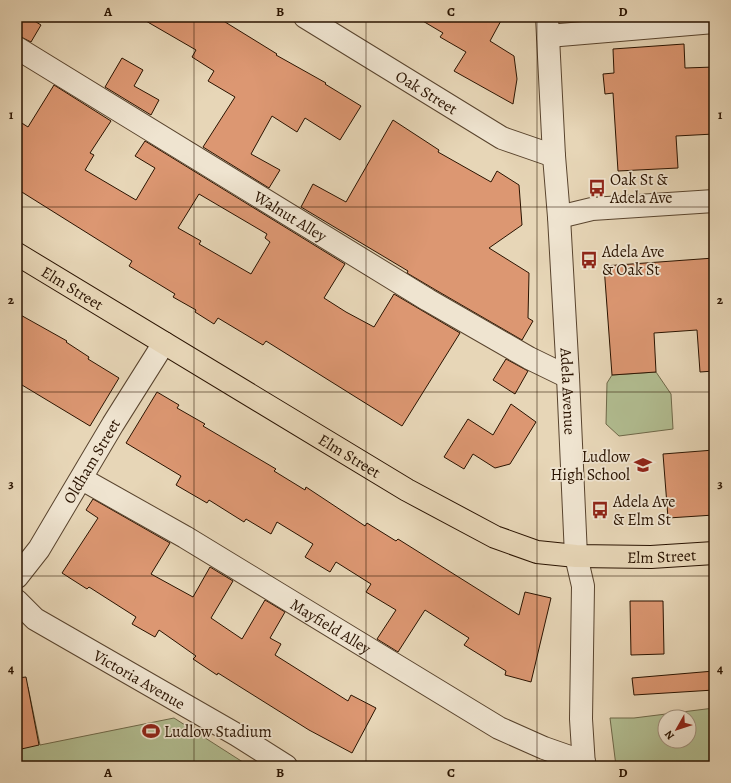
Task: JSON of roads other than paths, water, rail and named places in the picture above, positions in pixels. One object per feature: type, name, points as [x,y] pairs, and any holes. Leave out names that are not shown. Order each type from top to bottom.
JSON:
[{"type":"main road","name":"Elm Street","points":[[17,254],[407,490],[489,534],[537,552],[576,556],[651,557],[714,553]]},
{"type":"street","name":"Oak Street","points":[[305,17],[502,138],[554,156]]},
{"type":"street","points":[[547,26],[714,22]]},
{"type":"street","name":"Adela Avenue","points":[[547,26],[568,377],[576,556],[583,586],[580,719],[584,764]]},
{"type":"street","name":"Walnut Alley","points":[[17,48],[428,300],[529,358],[568,377]]},
{"type":"street","points":[[559,217],[592,209],[714,201]]},
{"type":"street","name":"Oldham Street","points":[[17,577],[39,549],[82,479],[113,424],[164,343]]},
{"type":"street","name":"Mayfield Alley","points":[[82,479],[185,537],[499,728],[584,764]]},
{"type":"street","name":"Victoria Avenue","points":[[17,602],[35,619],[237,735],[286,766]]},
{"type":"place","name":"Oak St & Adela Ave","points":[[597,188]]},
{"type":"place","name":"Adela Ave & Oak St","points":[[589,260]]},
{"type":"place","name":"Ludlow High School","points":[[643,465]]},
{"type":"place","name":"Adela Ave & Elm St","points":[[600,510]]},
{"type":"place","name":"Ludlow Stadium","points":[[151,731]]}]
